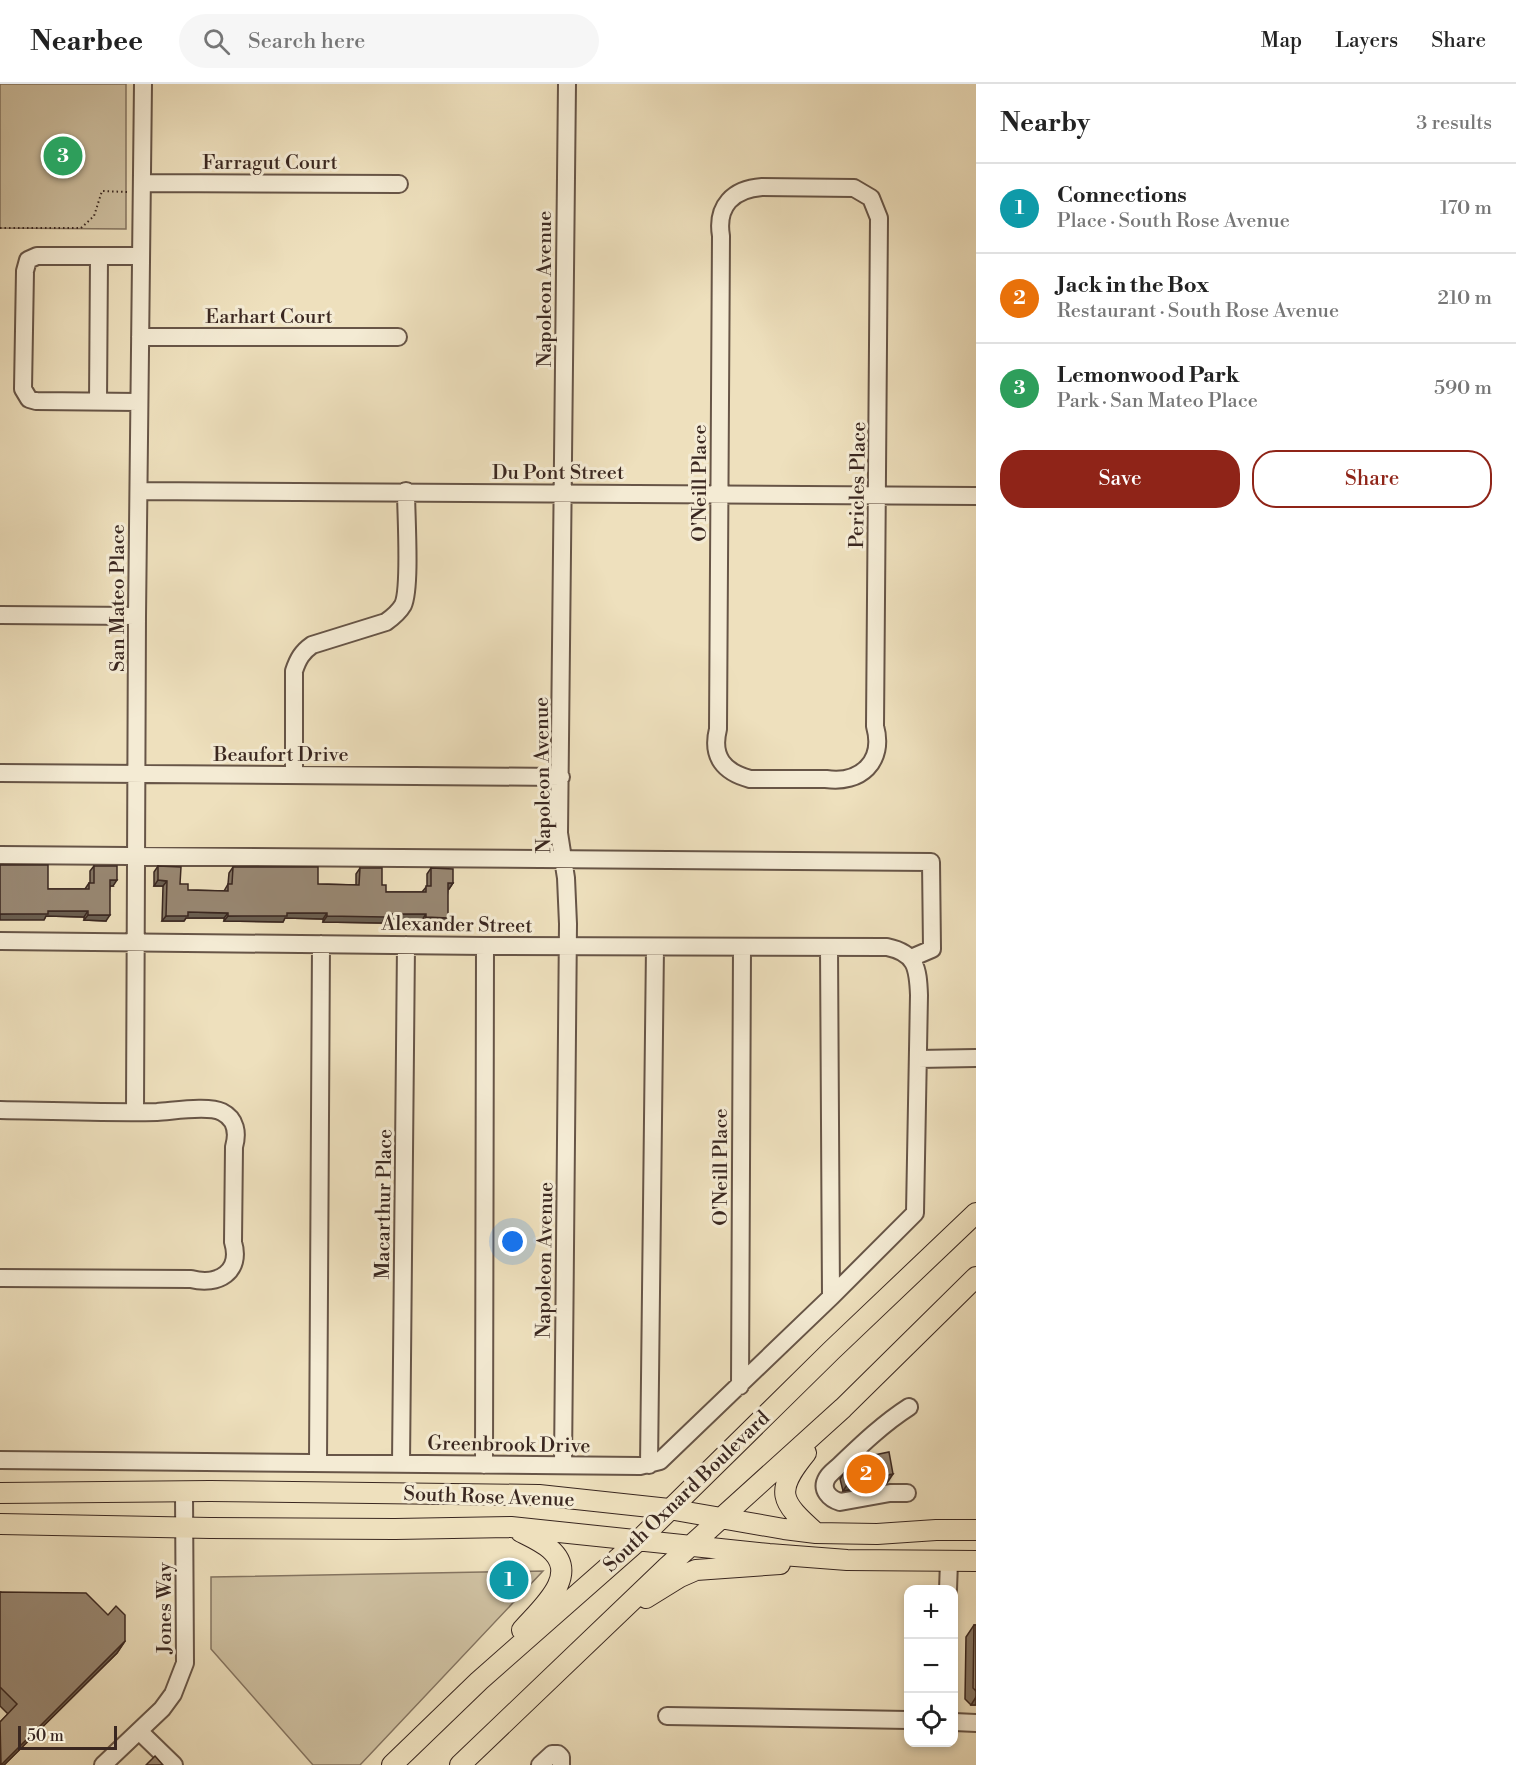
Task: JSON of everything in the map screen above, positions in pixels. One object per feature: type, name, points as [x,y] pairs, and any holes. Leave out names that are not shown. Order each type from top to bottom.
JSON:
[{"type":"main road","name":"South Oxnard Boulevard","points":[[392,1765],[479,1681],[639,1540],[831,1351],[976,1213]]},
{"type":"main road","points":[[460,1765],[692,1545],[843,1408],[976,1277]]},
{"type":"main road","points":[[915,1337],[976,1291]]},
{"type":"main road","points":[[816,1533],[793,1513],[784,1495],[785,1488],[794,1467],[843,1408]]},
{"type":"main road","name":"South Rose Avenue","points":[[0,1493],[210,1491],[538,1495],[669,1509],[816,1533],[877,1534],[976,1530]]},
{"type":"main road","name":"South Rose Avenue","points":[[0,1524],[395,1529],[511,1527],[847,1560],[976,1562]]},
{"type":"main road","points":[[479,1681],[559,1586],[562,1572],[560,1562],[552,1551],[544,1544],[511,1527]]},
{"type":"main road","points":[[614,1619],[680,1577],[696,1570],[847,1560]]},
{"type":"street","name":"San Mateo Place","points":[[135,1112],[137,616],[143,84]]},
{"type":"street","name":"Napoleon Avenue","points":[[563,1465],[568,924],[560,833],[567,84]]},
{"type":"street","name":"Farragut Court","points":[[142,188],[399,183]]},
{"type":"street","name":"O'Neill Place","points":[[865,771],[850,779],[838,781],[750,779],[725,769],[717,753],[721,236],[719,224],[723,209],[731,198],[750,188],[830,189],[842,187],[854,188],[871,198]]},
{"type":"street","name":"Pericles Place","points":[[865,771],[875,755],[877,743],[875,726],[879,245],[881,230],[876,206],[871,198]]},
{"type":"street","points":[[139,402],[36,401],[29,399],[23,389],[25,271],[28,260],[37,256],[140,256]]},
{"type":"street","points":[[98,402],[99,257]]},
{"type":"street","name":"Earhart Court","points":[[140,337],[398,338]]},
{"type":"street","name":"Du Pont Street","points":[[139,490],[976,496]]},
{"type":"street","points":[[294,775],[294,671],[303,652],[312,645],[386,622],[403,604],[406,584],[406,491]]},
{"type":"street","points":[[0,615],[137,616]]},
{"type":"street","name":"Beaufort Drive","points":[[0,773],[561,777]]},
{"type":"street","points":[[0,855],[931,862],[932,949],[911,958],[918,974],[915,1213],[740,1386],[667,1455],[649,1465],[655,947]]},
{"type":"street","name":"Alexander Street","points":[[0,941],[742,948],[887,947],[900,950],[911,958]]},
{"type":"street","points":[[318,1463],[321,944]]},
{"type":"street","name":"Macarthur Place","points":[[401,1464],[406,945]]},
{"type":"street","points":[[483,1465],[485,946]]},
{"type":"street","points":[[829,947],[831,1297]]},
{"type":"street","name":"O'Neill Place","points":[[740,1386],[742,948]]},
{"type":"street","points":[[918,1059],[976,1058]]},
{"type":"street","points":[[0,1110],[135,1112],[205,1108],[228,1116],[236,1130],[233,1195],[233,1242],[236,1255],[229,1272],[220,1278],[209,1281],[0,1278]]},
{"type":"street","points":[[908,1493],[890,1493],[840,1502],[828,1496],[825,1487],[826,1478],[854,1450],[892,1418],[909,1407]]},
{"type":"street","name":"Greenbrook Drive","points":[[0,1460],[649,1465]]},
{"type":"street","name":"Jones Way","points":[[103,1765],[162,1709],[173,1695],[185,1663],[184,1493]]},
{"type":"street","points":[[948,1585],[949,1561]]},
{"type":"street","points":[[668,1716],[904,1720]]},
{"type":"street","points":[[958,1722],[976,1723]]},
{"type":"street","points":[[139,1731],[174,1765]]},
{"type":"street","points":[[540,1765],[552,1754],[558,1754],[561,1757],[561,1765]]},
{"type":"path","points":[[0,228],[81,228],[94,216],[102,191],[142,188]]},
{"type":"shaded area","points":[[0,84],[126,84],[126,229],[0,228]]},
{"type":"shaded area","points":[[543,1571],[360,1765],[313,1765],[211,1649],[211,1577]]},
{"type":"building","points":[[0,865],[48,865],[48,889],[89,889],[89,883],[94,883],[94,866],[117,866],[117,880],[110,880],[110,915],[88,915],[88,911],[0,914]]},
{"type":"building","points":[[158,866],[181,867],[180,884],[188,884],[188,890],[228,891],[228,884],[232,884],[233,867],[318,867],[318,884],[359,885],[360,868],[382,868],[382,885],[386,885],[386,892],[426,892],[426,886],[431,886],[431,868],[453,869],[453,883],[448,883],[448,918],[426,917],[426,914],[386,914],[386,917],[327,916],[327,913],[228,916],[228,913],[188,912],[188,916],[166,916],[167,881],[158,880]]},
{"type":"building","points":[[889,1452],[893,1474],[849,1482],[846,1470],[860,1458]]},
{"type":"building","points":[[0,1592],[86,1593],[108,1615],[116,1606],[125,1615],[125,1641],[1,1765],[0,1722],[17,1704],[0,1687]]},
{"type":"building","points":[[974,1625],[976,1625],[976,1691],[973,1688]]},
{"type":"building","points":[[155,1756],[163,1765],[146,1765]]},
{"type":"place","name":"Lemonwood Park","points":[[63,156]]},
{"type":"place","name":"Jack in the Box","points":[[866,1474]]},
{"type":"place","name":"Connections","points":[[509,1580]]}]
